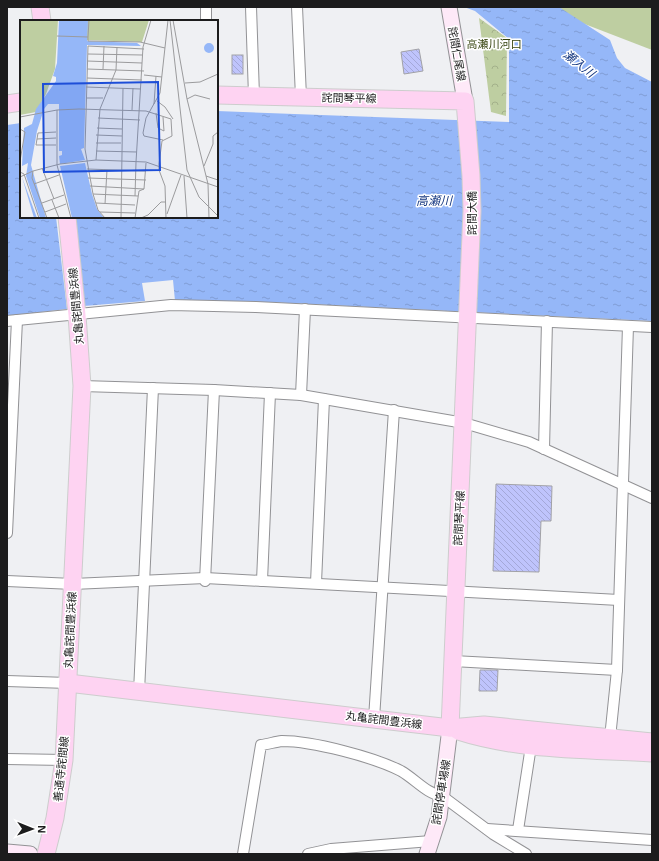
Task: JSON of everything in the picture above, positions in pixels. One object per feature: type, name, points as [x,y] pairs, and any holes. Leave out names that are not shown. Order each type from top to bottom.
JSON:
[{"type":"main road","points":[[40,7],[42,20]]},
{"type":"main road","name":"詫間仁尾線","points":[[449,7],[466,109]]},
{"type":"main road","name":"詫間琴平線","points":[[218,95],[301,97],[466,109]]},
{"type":"main road","points":[[7,104],[20,102]]},
{"type":"main road","name":"詫間大橋","points":[[466,109],[472,211],[468,313]]},
{"type":"main road","name":"丸亀詫間豊浜線","points":[[67,218],[77,315],[82,386],[68,683],[450,728],[482,738],[531,746],[652,753]]},
{"type":"main road","name":"詫間琴平線","points":[[450,728],[454,592],[464,423],[468,313]]},
{"type":"main road","name":"善通寺詫間線","points":[[46,854],[56,818],[64,760],[68,683]]},
{"type":"main road","name":"丸亀詫間豊浜線","points":[[450,728],[484,725],[652,742]]},
{"type":"main road","name":"詫間停車場線","points":[[429,848],[440,817],[450,728]]},
{"type":"main road","points":[[7,852],[30,854]]},
{"type":"street","points":[[206,7],[206,20]]},
{"type":"street","points":[[251,7],[254,96]]},
{"type":"street","points":[[297,7],[301,97]]},
{"type":"street","points":[[7,321],[170,305],[468,313],[547,321],[652,327]]},
{"type":"street","points":[[301,395],[305,309]]},
{"type":"street","points":[[7,533],[17,320]]},
{"type":"street","points":[[544,449],[547,321]]},
{"type":"street","points":[[610,738],[617,670],[628,326]]},
{"type":"street","points":[[82,386],[214,390],[301,395],[464,423],[529,442],[622,483],[652,498]]},
{"type":"street","points":[[139,692],[153,388]]},
{"type":"street","points":[[205,580],[214,390]]},
{"type":"street","points":[[262,581],[270,393]]},
{"type":"street","points":[[316,583],[324,399]]},
{"type":"street","points":[[374,719],[384,588],[394,410]]},
{"type":"street","points":[[7,581],[73,584],[145,580],[262,581],[619,600]]},
{"type":"street","points":[[453,662],[617,670]]},
{"type":"street","points":[[7,681],[68,683]]},
{"type":"street","points":[[243,854],[261,745],[283,741],[339,750],[392,767],[407,775],[435,795],[442,796],[487,829],[512,851],[526,854]]},
{"type":"street","points":[[518,830],[531,746]]},
{"type":"street","points":[[7,759],[64,760]]},
{"type":"street","points":[[487,829],[652,840]]},
{"type":"street","points":[[308,854],[331,849],[429,848]]},
{"type":"green space","points":[[556,7],[652,7],[652,50],[582,23]]},
{"type":"green space","name":"高瀬川河口","points":[[479,18],[507,38],[506,116],[491,112]]},
{"type":"water","points":[[464,7],[559,7],[610,40],[617,58],[625,68],[652,82],[652,321],[268,302],[175,301],[173,280],[142,283],[145,301],[84,306],[74,218],[218,218],[218,111],[509,122],[509,39],[475,11]]},
{"type":"water","points":[[20,123],[20,218],[56,218],[67,309],[7,316],[7,125]]},
{"type":"building","points":[[419,49],[423,71],[404,74],[401,52]]},
{"type":"building","points":[[232,55],[243,55],[243,74],[232,74]]},
{"type":"building","points":[[496,484],[552,486],[551,521],[541,521],[539,572],[493,571]]},
{"type":"building","points":[[480,670],[498,670],[497,691],[479,691]]},
{"type":"water label","name":"瀬入川","points":[[579,64]]},
{"type":"water label","name":"高瀬川","points":[[434,201]]}]
